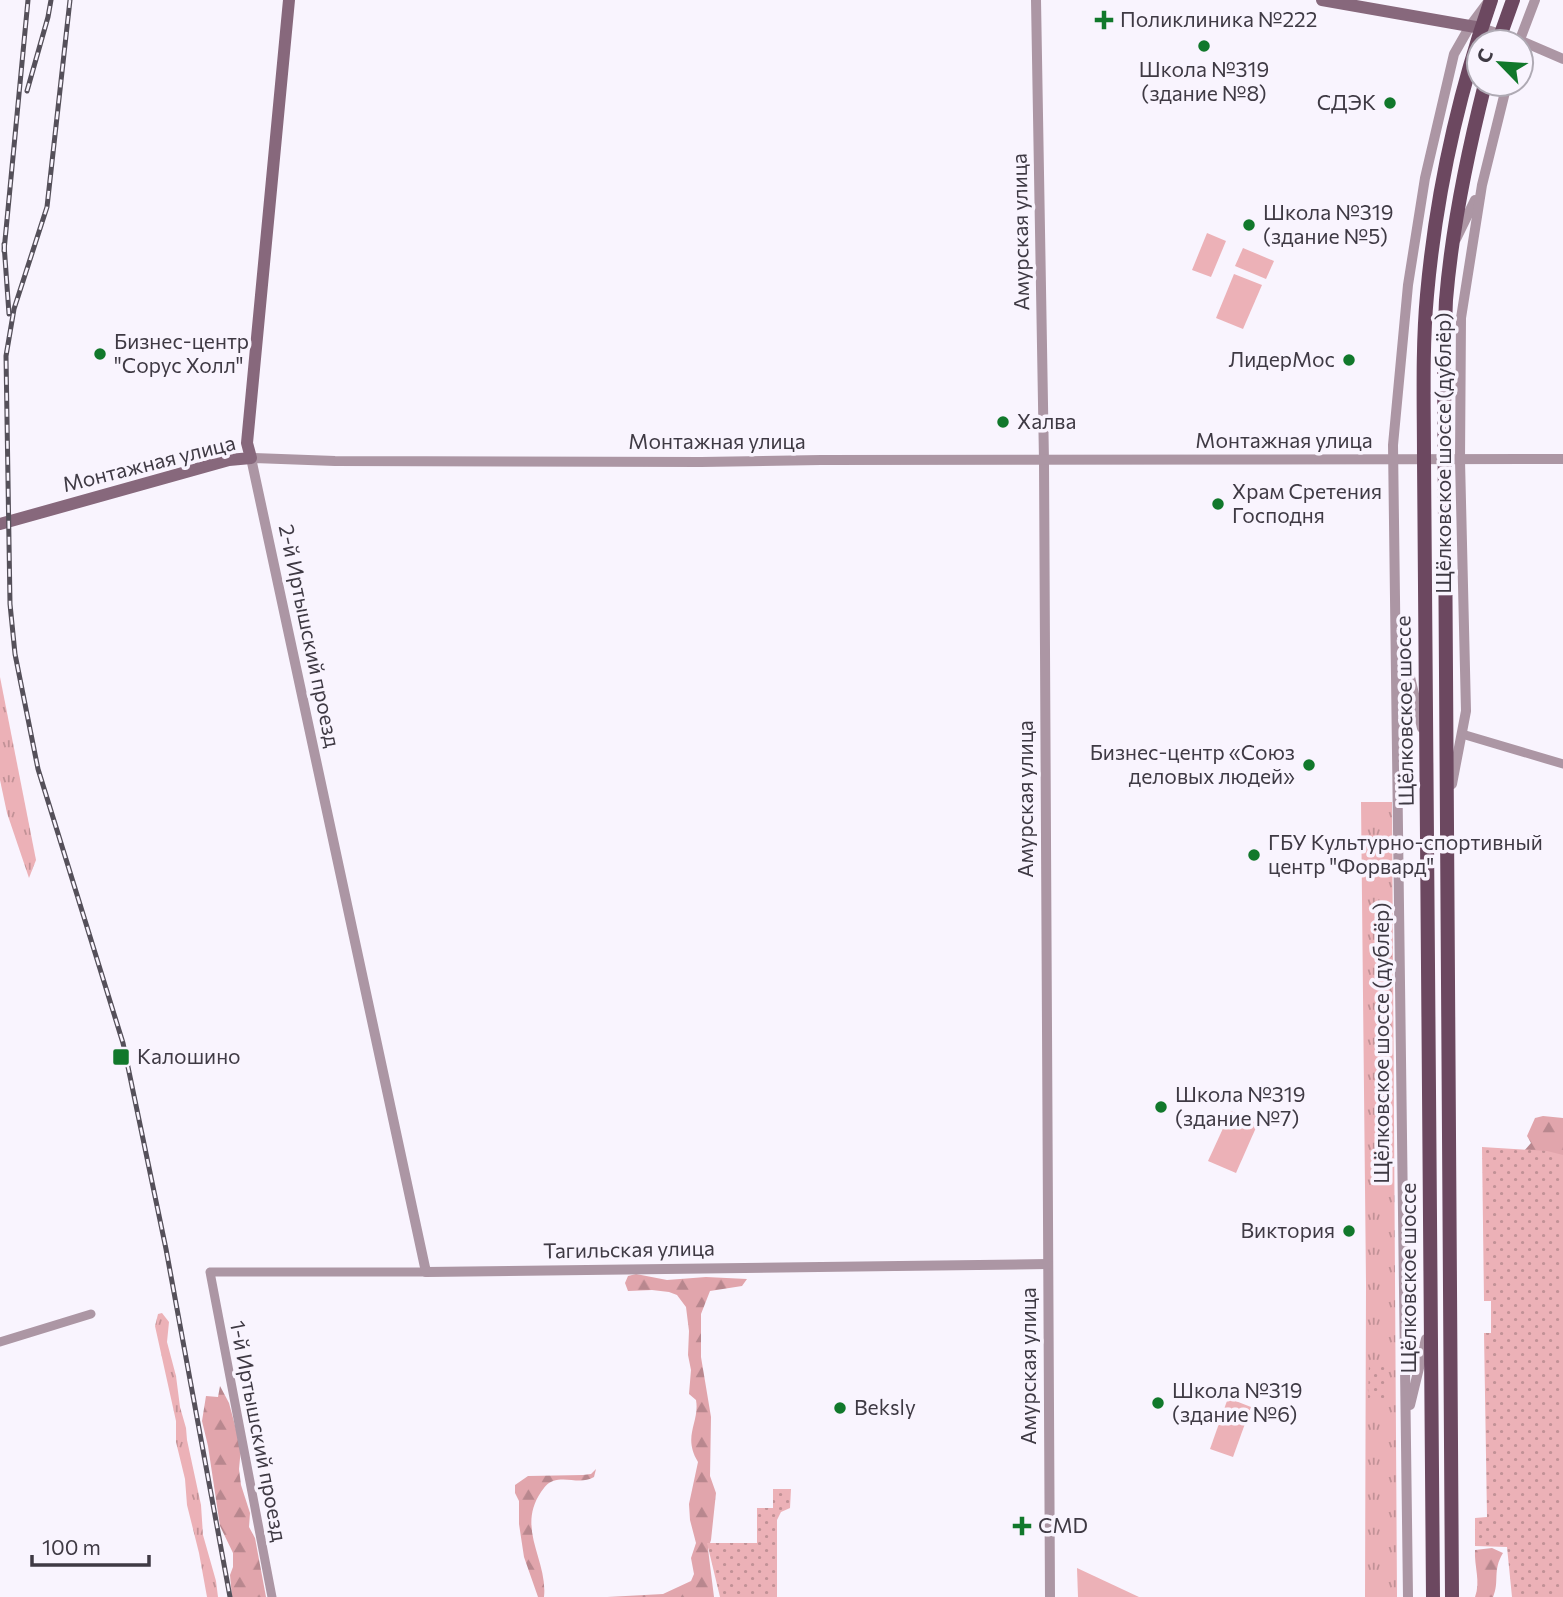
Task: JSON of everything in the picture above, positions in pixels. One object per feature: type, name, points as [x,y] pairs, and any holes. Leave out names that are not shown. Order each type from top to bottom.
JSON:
[{"type":"main road","name":"2-й Иртышский проезд","points":[[251,458],[247,443],[289,0]]},
{"type":"main road","points":[[1322,0],[1476,27]]},
{"type":"main road","name":"Щёлковское шоссе","points":[[1433,1597],[1424,460],[1426,311],[1432,244],[1453,129],[1476,27],[1490,0]]},
{"type":"main road","points":[[1503,28],[1513,0]]},
{"type":"main road","name":"Щёлковское шоссе","points":[[1452,1597],[1444,460],[1446,302],[1461,191],[1483,98]]},
{"type":"main road","name":"Монтажная улица","points":[[0,524],[229,460],[251,458]]},
{"type":"street","name":"Амурская улица","points":[[1036,0],[1044,461],[1049,1597]]},
{"type":"street","points":[[1524,28],[1535,0]]},
{"type":"street","name":"Щёлковское шоссе (дублёр)","points":[[1408,1597],[1393,460],[1416,225],[1454,54],[1476,27]]},
{"type":"street","points":[[1535,48],[1563,59]]},
{"type":"street","name":"Щёлковское шоссе (дублёр)","points":[[1447,825],[1466,710],[1460,460],[1461,318],[1482,185],[1504,98]]},
{"type":"street","points":[[1452,247],[1482,185]]},
{"type":"street","name":"Монтажная улица","points":[[251,458],[701,463],[821,460],[1563,459]]},
{"type":"street","name":"2-й Иртышский проезд","points":[[251,458],[426,1272]]},
{"type":"street","points":[[1397,644],[1409,673],[1426,748]]},
{"type":"street","points":[[1462,734],[1563,764]]},
{"type":"street","name":"Тагильская улица","points":[[210,1272],[1048,1264]]},
{"type":"street","name":"1-й Иртышский проезд","points":[[210,1272],[272,1597]]},
{"type":"street","points":[[1406,1428],[1430,1312]]},
{"type":"street","points":[[0,1342],[91,1314]]},
{"type":"green space","points":[[1207,233],[1226,241],[1211,277],[1192,270]]},
{"type":"green space","points":[[1243,248],[1274,261],[1266,279],[1235,266]]},
{"type":"green space","points":[[1234,274],[1262,285],[1243,329],[1216,318]]},
{"type":"green space","points":[[0,677],[36,860],[29,878],[7,813],[0,780]]},
{"type":"green space","points":[[1361,802],[1392,802],[1397,1597],[1365,1597],[1366,1284]]},
{"type":"green space","points":[[1231,1111],[1258,1123],[1236,1173],[1208,1161]]},
{"type":"green space","points":[[1535,1118],[1563,1118],[1563,1188],[1523,1152],[1531,1143],[1527,1136]]},
{"type":"green space","points":[[1482,1147],[1547,1151],[1563,1155],[1563,1597],[1512,1597],[1507,1547],[1475,1546],[1475,1518],[1487,1517],[1484,1333],[1491,1333],[1491,1301],[1484,1301]]},
{"type":"green space","points":[[636,1274],[667,1280],[706,1277],[747,1279],[742,1286],[710,1291],[701,1314],[701,1357],[711,1417],[710,1476],[716,1493],[708,1549],[714,1597],[607,1597],[663,1594],[691,1581],[694,1574],[691,1558],[696,1543],[689,1504],[698,1462],[693,1453],[691,1437],[697,1408],[696,1400],[689,1394],[691,1370],[686,1307],[677,1295],[669,1292],[628,1291],[625,1283],[628,1276]]},
{"type":"green space","points":[[162,1313],[169,1322],[167,1342],[201,1505],[203,1535],[218,1597],[207,1597],[187,1505],[185,1479],[176,1442],[176,1421],[155,1326],[158,1314]]},
{"type":"green space","points":[[1369,1364],[1386,1364],[1386,1398],[1368,1398]]},
{"type":"green space","points":[[220,1386],[229,1403],[241,1448],[241,1485],[250,1513],[249,1527],[255,1538],[266,1597],[232,1597],[230,1575],[233,1553],[220,1526],[202,1421],[206,1396],[218,1397]]},
{"type":"green space","points":[[1228,1398],[1251,1407],[1233,1457],[1210,1449]]},
{"type":"green space","points":[[596,1469],[594,1477],[589,1479],[551,1482],[541,1492],[534,1506],[532,1532],[544,1583],[544,1597],[538,1597],[524,1557],[515,1485],[528,1476],[583,1475],[591,1474]]},
{"type":"green space","points":[[773,1489],[791,1489],[790,1508],[781,1512],[777,1520],[777,1597],[720,1597],[707,1543],[757,1543],[757,1508],[773,1508]]},
{"type":"green space","points":[[1492,1548],[1503,1553],[1498,1565],[1493,1597],[1475,1597],[1475,1550]]},
{"type":"green space","points":[[1077,1568],[1139,1597],[1078,1597]]},
{"type":"railway","points":[[4,251],[28,0]]},
{"type":"railway","points":[[27,91],[51,0]]},
{"type":"railway","points":[[70,0],[47,207],[14,309],[6,356],[10,604],[15,654],[38,769],[123,1043],[166,1249],[230,1597]]},
{"type":"railway","points":[[4,244],[9,314]]},
{"type":"place","name":"Поликлиника №222","points":[[1104,20]]},
{"type":"place","name":"Школа №319 (здание №8)","points":[[1204,46]]},
{"type":"place","name":"СДЭК","points":[[1390,103]]},
{"type":"place","name":"Школа №319 (здание №5)","points":[[1249,225]]},
{"type":"place","name":"Бизнес-центр \"Сорус Холл\"","points":[[100,354]]},
{"type":"place","name":"ЛидерМос","points":[[1349,360]]},
{"type":"place","name":"Халва","points":[[1003,422]]},
{"type":"place","name":"Храм Сретения Господня","points":[[1218,504]]},
{"type":"place","name":"Бизнес-центр «Союз деловых людей»","points":[[1309,765]]},
{"type":"place","name":"ГБУ Культурно-спортивный центр \"Форвард\"","points":[[1254,855]]},
{"type":"place","name":"Калошино","points":[[121,1057]]},
{"type":"place","name":"Школа №319 (здание №7)","points":[[1161,1107]]},
{"type":"place","name":"Виктория","points":[[1349,1231]]},
{"type":"place","name":"Школа №319 (здание №6)","points":[[1158,1403]]},
{"type":"place","name":"Beksly","points":[[840,1408]]},
{"type":"place","name":"CMD","points":[[1022,1526]]}]
